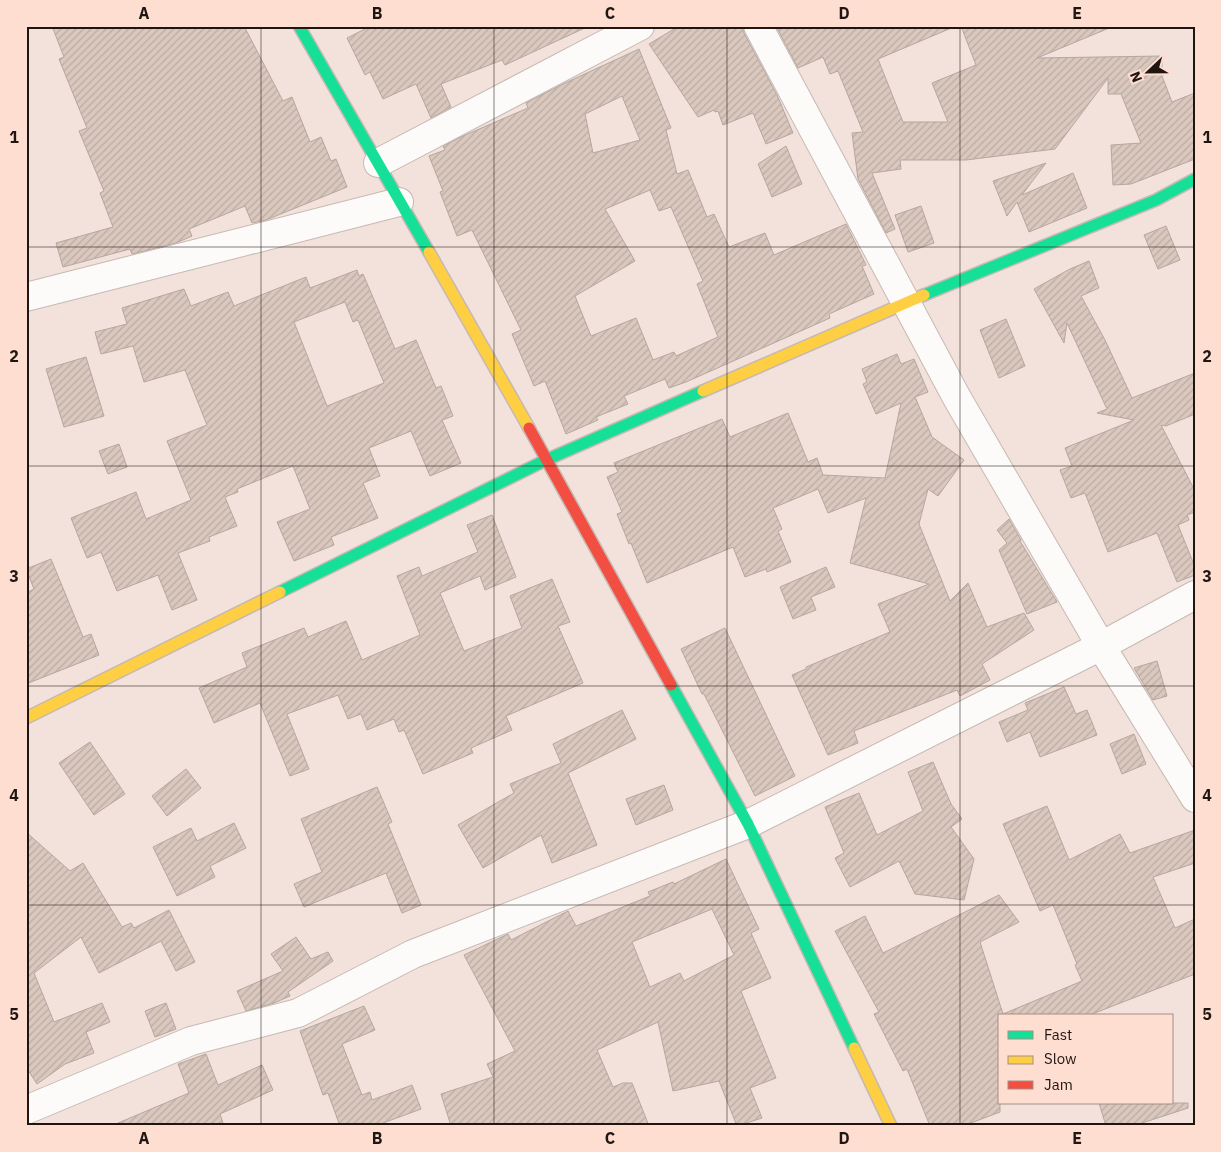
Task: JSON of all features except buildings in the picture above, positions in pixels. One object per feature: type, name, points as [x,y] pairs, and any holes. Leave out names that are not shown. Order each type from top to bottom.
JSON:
[{"type":"street","points":[[299,26],[502,380],[748,824],[891,1126]]},
{"type":"street","points":[[378,163],[640,26]]},
{"type":"street","points":[[758,26],[962,406],[1101,646],[1195,798]]},
{"type":"street","points":[[26,718],[546,460],[906,302],[1156,200],[1195,179]]},
{"type":"street","points":[[26,297],[399,202]]},
{"type":"street","points":[[26,1110],[191,1041],[298,1013],[413,954],[748,824],[1101,646],[1195,595]]},
{"type":"traffic: fast","points":[[299,26],[429,252]]},
{"type":"traffic: fast","points":[[924,295],[1156,200],[1195,179]]},
{"type":"traffic: fast","points":[[280,592],[546,460],[703,391]]},
{"type":"traffic: fast","points":[[671,685],[748,824],[854,1048]]},
{"type":"traffic: slow","points":[[429,252],[529,428]]},
{"type":"traffic: slow","points":[[703,391],[924,295]]},
{"type":"traffic: slow","points":[[26,718],[280,592]]},
{"type":"traffic: slow","points":[[854,1048],[891,1126]]},
{"type":"traffic: jam","points":[[529,428],[671,685]]}]
